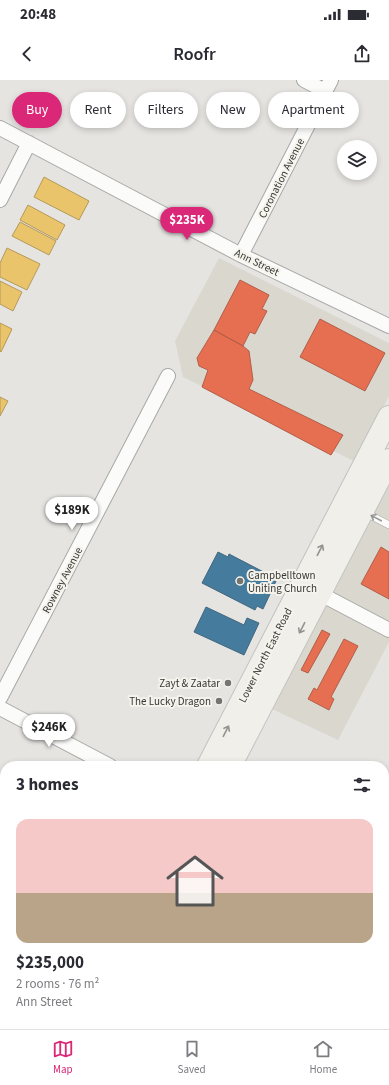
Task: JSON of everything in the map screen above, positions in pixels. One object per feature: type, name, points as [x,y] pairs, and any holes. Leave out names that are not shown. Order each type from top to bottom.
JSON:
[{"type":"main road","name":"Lower North East Road","points":[[232,761],[389,417]]},
{"type":"main road","name":"Lower North East Road","points":[[211,761],[311,589],[362,511],[389,460]]},
{"type":"street","points":[[304,80],[328,85]]},
{"type":"street","name":"Coronation Avenue","points":[[242,255],[328,85]]},
{"type":"street","name":"Ann Street","points":[[0,128],[242,255],[389,326]]},
{"type":"street","points":[[0,200],[30,144]]},
{"type":"street","name":"Rowney Avenue","points":[[0,698],[168,376]]},
{"type":"street","points":[[311,589],[389,630]]},
{"type":"street","points":[[0,708],[101,761]]},
{"type":"lane","points":[[362,511],[389,525]]},
{"type":"shaded area","points":[[219,258],[389,343],[389,396],[356,462],[183,377],[175,341]]},
{"type":"shaded area","points":[[389,486],[389,642],[338,740],[272,709]]},
{"type":"building: Homes","points":[[44,177],[89,201],[79,220],[34,197]]},
{"type":"building: Homes","points":[[28,205],[65,225],[57,240],[20,220]]},
{"type":"building: Homes","points":[[20,222],[56,241],[49,255],[12,236]]},
{"type":"building: Homes","points":[[7,248],[40,264],[27,290],[0,277],[0,263]]},
{"type":"building: Homes","points":[[0,281],[22,292],[13,311],[0,304]]},
{"type":"building: Homes","points":[[0,323],[12,329],[1,352],[0,351]]},
{"type":"building: Homes","points":[[0,397],[8,401],[0,416]]},
{"type":"building: Shops","points":[[240,280],[269,295],[262,309],[267,311],[255,334],[250,332],[243,346],[214,330]]},
{"type":"building: Shops","points":[[320,319],[385,353],[365,391],[300,357]]},
{"type":"building: Shops","points":[[214,330],[243,346],[249,351],[253,380],[249,389],[343,435],[331,455],[202,387],[208,370],[199,366],[197,358]]},
{"type":"building: Shops","points":[[381,547],[389,552],[389,599],[361,584]]},
{"type":"building: Shops","points":[[322,630],[330,634],[308,673],[301,670]]},
{"type":"building: Shops","points":[[344,639],[358,646],[331,697],[334,699],[329,710],[308,699],[314,688],[317,690]]},
{"type":"building: Public","name":"Campbelltown Uniting Church","points":[[218,552],[228,557],[229,554],[277,579],[263,609],[257,606],[255,610],[202,583]]},
{"type":"building: Public","points":[[206,607],[244,625],[247,618],[259,623],[244,655],[194,632]]},
{"type":"place","name":"Campbelltown Uniting Church","points":[[240,581]]},
{"type":"place","name":"Zayt & Zaatar","points":[[228,683]]},
{"type":"place","name":"The Lucky Dragon","points":[[219,701]]}]
